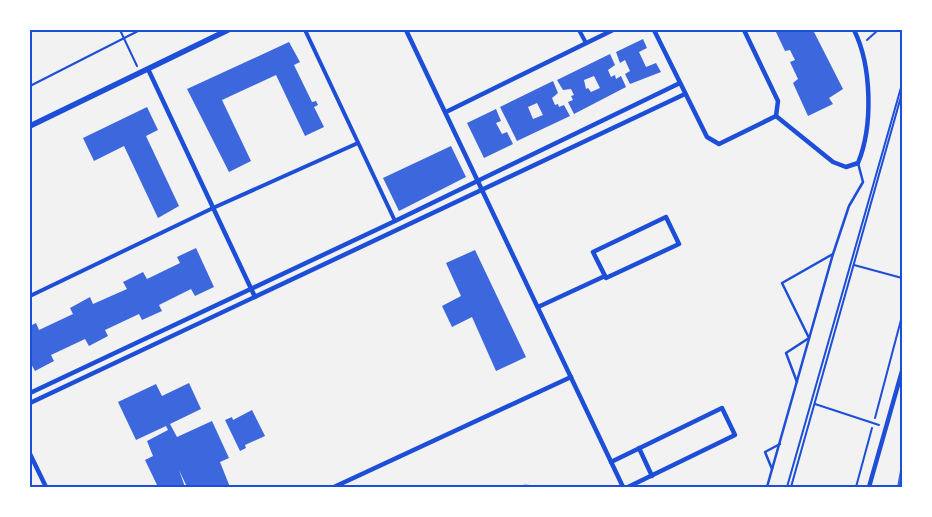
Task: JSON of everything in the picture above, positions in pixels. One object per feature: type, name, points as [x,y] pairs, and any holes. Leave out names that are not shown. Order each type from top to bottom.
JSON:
[{"type":"street","points":[[30,126],[228,30]]},
{"type":"street","points":[[305,30],[395,221]]},
{"type":"street","points":[[406,30],[479,180],[622,487]]},
{"type":"street","points":[[579,30],[586,43]]},
{"type":"street","points":[[446,112],[613,30]]},
{"type":"street","points":[[654,30],[707,138],[719,144],[776,116]]},
{"type":"street","points":[[744,30],[778,101],[776,116]]},
{"type":"street","points":[[776,116],[833,162],[846,167],[858,163],[864,149],[869,102],[859,45],[854,30]]},
{"type":"street","points":[[148,69],[255,297]]},
{"type":"street","points":[[30,393],[395,221],[680,82]]},
{"type":"street","points":[[30,403],[484,191],[685,94]]},
{"type":"street","points":[[30,296],[213,208],[358,143]]},
{"type":"street","points":[[538,307],[679,244],[666,217],[593,252],[605,276]]},
{"type":"street","points":[[869,487],[902,371]]},
{"type":"street","points":[[334,487],[571,377]]},
{"type":"street","points":[[611,462],[722,408],[735,435],[628,487]]},
{"type":"street","points":[[639,448],[652,476]]},
{"type":"street","points":[[30,454],[46,487]]},
{"type":"lane","points":[[768,487],[833,254],[849,206],[863,182],[858,163]]},
{"type":"lane","points":[[809,338],[782,283],[833,254]]},
{"type":"lane","points":[[797,382],[786,353],[809,338]]},
{"type":"lane","points":[[772,470],[765,452],[780,444]]},
{"type":"path","points":[[120,30],[140,73]]},
{"type":"path","points":[[30,86],[140,30]]},
{"type":"path","points":[[859,45],[874,36],[878,30]]},
{"type":"path","points":[[791,487],[902,84]]},
{"type":"path","points":[[787,487],[902,93]]},
{"type":"path","points":[[852,265],[902,278]]},
{"type":"path","points":[[875,418],[902,316]]},
{"type":"path","points":[[811,403],[886,428]]},
{"type":"path","points":[[856,487],[872,428]]},
{"type":"building","points":[[775,30],[813,30],[843,89],[829,98],[833,104],[808,116],[793,83],[798,79],[790,62],[795,60],[790,50],[785,51]]},
{"type":"building","points":[[643,39],[647,48],[639,52],[646,67],[656,63],[661,72],[630,84],[625,74],[630,71],[625,60],[620,63],[616,52]]},
{"type":"building","points":[[289,42],[300,62],[294,65],[312,102],[316,101],[318,105],[314,107],[324,127],[305,136],[276,75],[222,100],[251,161],[229,172],[187,89]]},
{"type":"building","points":[[610,54],[615,65],[608,70],[611,77],[615,75],[616,79],[621,76],[626,87],[574,114],[568,102],[573,100],[571,96],[574,95],[571,89],[563,90],[557,80]],"holes":[[[594,76],[600,88],[591,92],[588,88],[586,89],[584,80]]]},
{"type":"building","points":[[553,81],[558,93],[552,98],[555,105],[558,104],[559,107],[564,105],[570,116],[517,141],[500,107]],"holes":[[[537,103],[543,115],[533,119],[528,107]]]},
{"type":"building","points":[[147,107],[158,130],[146,136],[179,206],[158,218],[124,146],[94,161],[83,138]]},
{"type":"building","points":[[496,109],[501,121],[496,123],[502,134],[507,132],[513,144],[484,158],[467,123]]},
{"type":"building","points":[[451,146],[466,177],[399,211],[383,178]]},
{"type":"building","points":[[196,248],[214,287],[195,296],[191,289],[159,305],[162,311],[142,320],[139,314],[105,330],[108,336],[89,346],[85,339],[51,355],[54,361],[35,371],[30,362],[30,326],[36,323],[39,330],[73,314],[70,308],[90,297],[93,304],[127,289],[123,282],[143,272],[147,279],[180,263],[177,257]]},
{"type":"building","points":[[475,250],[526,357],[496,371],[472,317],[452,327],[442,306],[461,296],[446,263]]},
{"type":"building","points":[[189,383],[201,409],[170,424],[177,437],[212,421],[229,458],[220,462],[230,487],[187,487],[179,470],[185,487],[158,487],[145,460],[153,456],[147,441],[168,430],[166,426],[136,440],[118,402],[156,384],[162,396]]},
{"type":"building","points":[[252,410],[265,436],[245,445],[246,448],[240,451],[225,420],[232,417],[233,420]]},
{"type":"building","points":[[901,465],[902,487],[897,487]]}]
